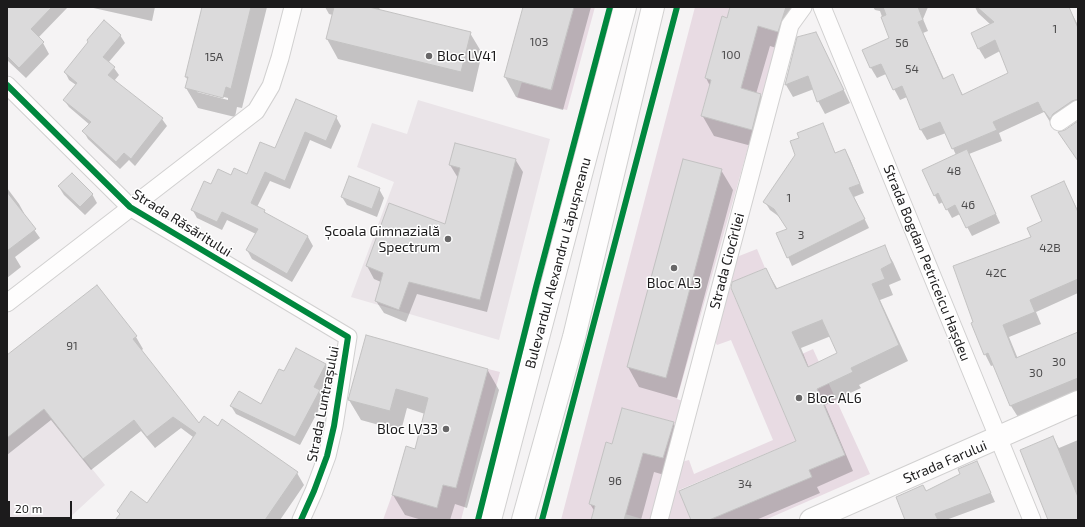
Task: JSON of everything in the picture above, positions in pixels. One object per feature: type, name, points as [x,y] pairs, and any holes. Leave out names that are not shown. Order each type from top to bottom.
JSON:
[{"type":"main road","name":"Bulevardul Alexandru Lăpușneanu","points":[[490,520],[625,7]]},
{"type":"main road","points":[[524,520],[574,337],[652,7]]},
{"type":"main road","name":"Strada Farului","points":[[811,520],[1078,402]]},
{"type":"street","points":[[7,303],[256,111],[271,86],[293,7]]},
{"type":"street","name":"Strada Ciocîrliei","points":[[659,520],[790,25],[803,7]]},
{"type":"street","name":"Strada Bogdan Petriceicu Hașdeu","points":[[822,7],[1032,520]]},
{"type":"street","name":"Strada Răsăritului","points":[[7,85],[130,207],[348,337]]},
{"type":"street","points":[[1059,122],[1078,109]]},
{"type":"street","name":"Strada Luntrașului","points":[[301,520],[327,456],[334,426],[348,337]]},
{"type":"shaded area","points":[[574,7],[595,7],[567,110],[517,98],[522,82],[552,90]]},
{"type":"shaded area","points":[[695,7],[730,7],[727,18],[722,17],[705,78],[711,80],[701,115],[753,130],[677,399],[683,401],[652,520],[646,520],[625,514],[643,453],[663,458],[674,422],[622,408],[612,444],[607,442],[589,504],[595,506],[591,520],[561,520]]},
{"type":"shaded area","points":[[758,26],[779,32],[763,95],[741,88]]},
{"type":"shaded area","name":"Școala Gimnazială Spectrum","points":[[418,100],[550,139],[499,340],[351,297],[394,182],[357,167],[372,123],[407,134]]},
{"type":"shaded area","points":[[757,249],[765,268],[729,284],[796,441],[679,490],[691,520],[666,520],[681,462],[689,460],[694,474],[773,440],[731,340],[717,345],[715,342],[734,258]]},
{"type":"shaded area","points":[[813,349],[870,474],[765,520],[709,520],[811,477],[809,470],[845,455],[802,354]]},
{"type":"shaded area","points":[[488,369],[500,372],[461,520],[383,520],[392,495],[437,507],[443,485],[456,488]]},
{"type":"shaded area","points":[[7,389],[44,409],[105,485],[67,520],[7,520]]},
{"type":"building","points":[[7,7],[52,7],[31,29],[44,42],[19,68],[7,56]]},
{"type":"building","points":[[202,7],[251,7],[231,89],[226,87],[223,98],[185,88],[188,77],[185,77]]},
{"type":"building","name":"Bloc LV41","points":[[334,7],[369,7],[471,32],[461,72],[326,39]]},
{"type":"building","points":[[523,7],[574,7],[551,90],[504,77]]},
{"type":"building","points":[[730,7],[786,7],[778,32],[758,26],[741,88],[761,94],[752,130],[701,116],[711,80],[705,78],[722,16],[727,18]]},
{"type":"building","points":[[883,7],[918,7],[923,20],[918,22],[943,79],[953,74],[962,95],[1008,73],[995,40],[978,49],[971,33],[994,22],[977,7],[1069,7],[1078,28],[1078,99],[1072,101],[1053,114],[1050,119],[1044,111],[1043,112],[1038,102],[993,122],[997,130],[952,149],[940,122],[920,130],[902,86],[893,90],[881,64],[870,68],[862,50],[889,38],[881,17],[886,15]]},
{"type":"building","points":[[104,20],[121,35],[103,57],[115,67],[108,75],[163,118],[131,159],[124,153],[116,162],[82,131],[91,122],[63,100],[77,83],[64,72],[88,42],[87,40]]},
{"type":"building","points":[[816,32],[844,90],[817,102],[808,76],[785,85],[797,37]]},
{"type":"building","points":[[296,99],[337,116],[326,141],[305,132],[285,181],[265,172],[251,203],[265,210],[264,212],[308,236],[287,274],[246,250],[258,229],[222,212],[217,222],[191,210],[204,181],[211,184],[218,169],[231,175],[234,168],[247,174],[260,142],[275,148]]},
{"type":"building","points":[[1078,121],[1078,161],[1058,132],[1065,130]]},
{"type":"building","points":[[823,123],[835,153],[845,149],[860,184],[849,188],[865,219],[787,258],[776,233],[787,229],[774,209],[763,202],[795,155],[790,141],[799,138],[797,133]]},
{"type":"building","points":[[455,143],[516,159],[480,300],[409,282],[399,310],[375,301],[383,273],[366,266],[389,203],[445,224],[460,168],[449,165]]},
{"type":"building","points":[[967,149],[996,214],[966,228],[955,205],[946,210],[938,193],[934,196],[922,170]]},
{"type":"building","name":"Bloc AL3","points":[[683,159],[722,169],[666,378],[627,367]]},
{"type":"building","points":[[72,173],[93,194],[80,207],[58,186]]},
{"type":"building","points":[[349,176],[380,188],[372,209],[341,197]]},
{"type":"building","points":[[1064,181],[1078,212],[1078,279],[1030,300],[1035,312],[1003,325],[1016,358],[1078,332],[1078,378],[1010,406],[988,353],[984,355],[971,323],[973,322],[953,266],[1031,237],[1027,228],[1042,221],[1031,196]]},
{"type":"building","points":[[7,192],[36,229],[7,251]]},
{"type":"building","points":[[885,245],[892,263],[881,269],[885,279],[872,284],[899,345],[851,368],[853,372],[817,389],[845,455],[809,470],[812,477],[709,520],[691,520],[679,491],[796,441],[731,288],[732,282],[766,268],[776,289]],"holes":[[[822,320],[837,353],[808,367],[792,332]]]},
{"type":"building","points":[[97,285],[137,336],[133,339],[199,423],[204,416],[218,426],[222,419],[298,472],[265,520],[115,520],[120,514],[117,511],[131,491],[147,503],[196,433],[173,417],[147,437],[134,420],[83,459],[44,409],[7,438],[7,355]]},
{"type":"building","name":"Bloc LV33","points":[[366,335],[488,369],[456,488],[443,485],[437,508],[392,495],[406,446],[415,449],[428,398],[396,389],[390,411],[348,400]]},
{"type":"building","points":[[296,348],[326,364],[314,387],[320,390],[295,437],[230,406],[239,391],[261,404],[279,369],[284,371]]},
{"type":"building","points":[[622,408],[674,422],[663,458],[643,453],[624,520],[591,520],[595,506],[589,504],[606,442],[612,444]]},
{"type":"building","points":[[1053,436],[1078,497],[1078,520],[1048,520],[1020,450]]},
{"type":"building","points":[[977,461],[991,493],[935,514],[938,520],[905,520],[896,497],[923,485],[926,491],[960,474],[958,469]]},
{"type":"cycle path","points":[[478,520],[536,287],[610,7]]},
{"type":"cycle path","points":[[542,520],[677,7]]},
{"type":"cycle path","points":[[7,85],[130,207],[348,337],[334,426],[327,456],[301,520]]},
{"type":"place","name":"Bloc LV41","points":[[429,56]]},
{"type":"place","name":"Școala Gimnazială Spectrum","points":[[448,239]]},
{"type":"place","name":"Bloc AL3","points":[[674,268]]},
{"type":"place","name":"Bloc AL6","points":[[799,398]]},
{"type":"place","name":"Bloc LV33","points":[[446,429]]}]
